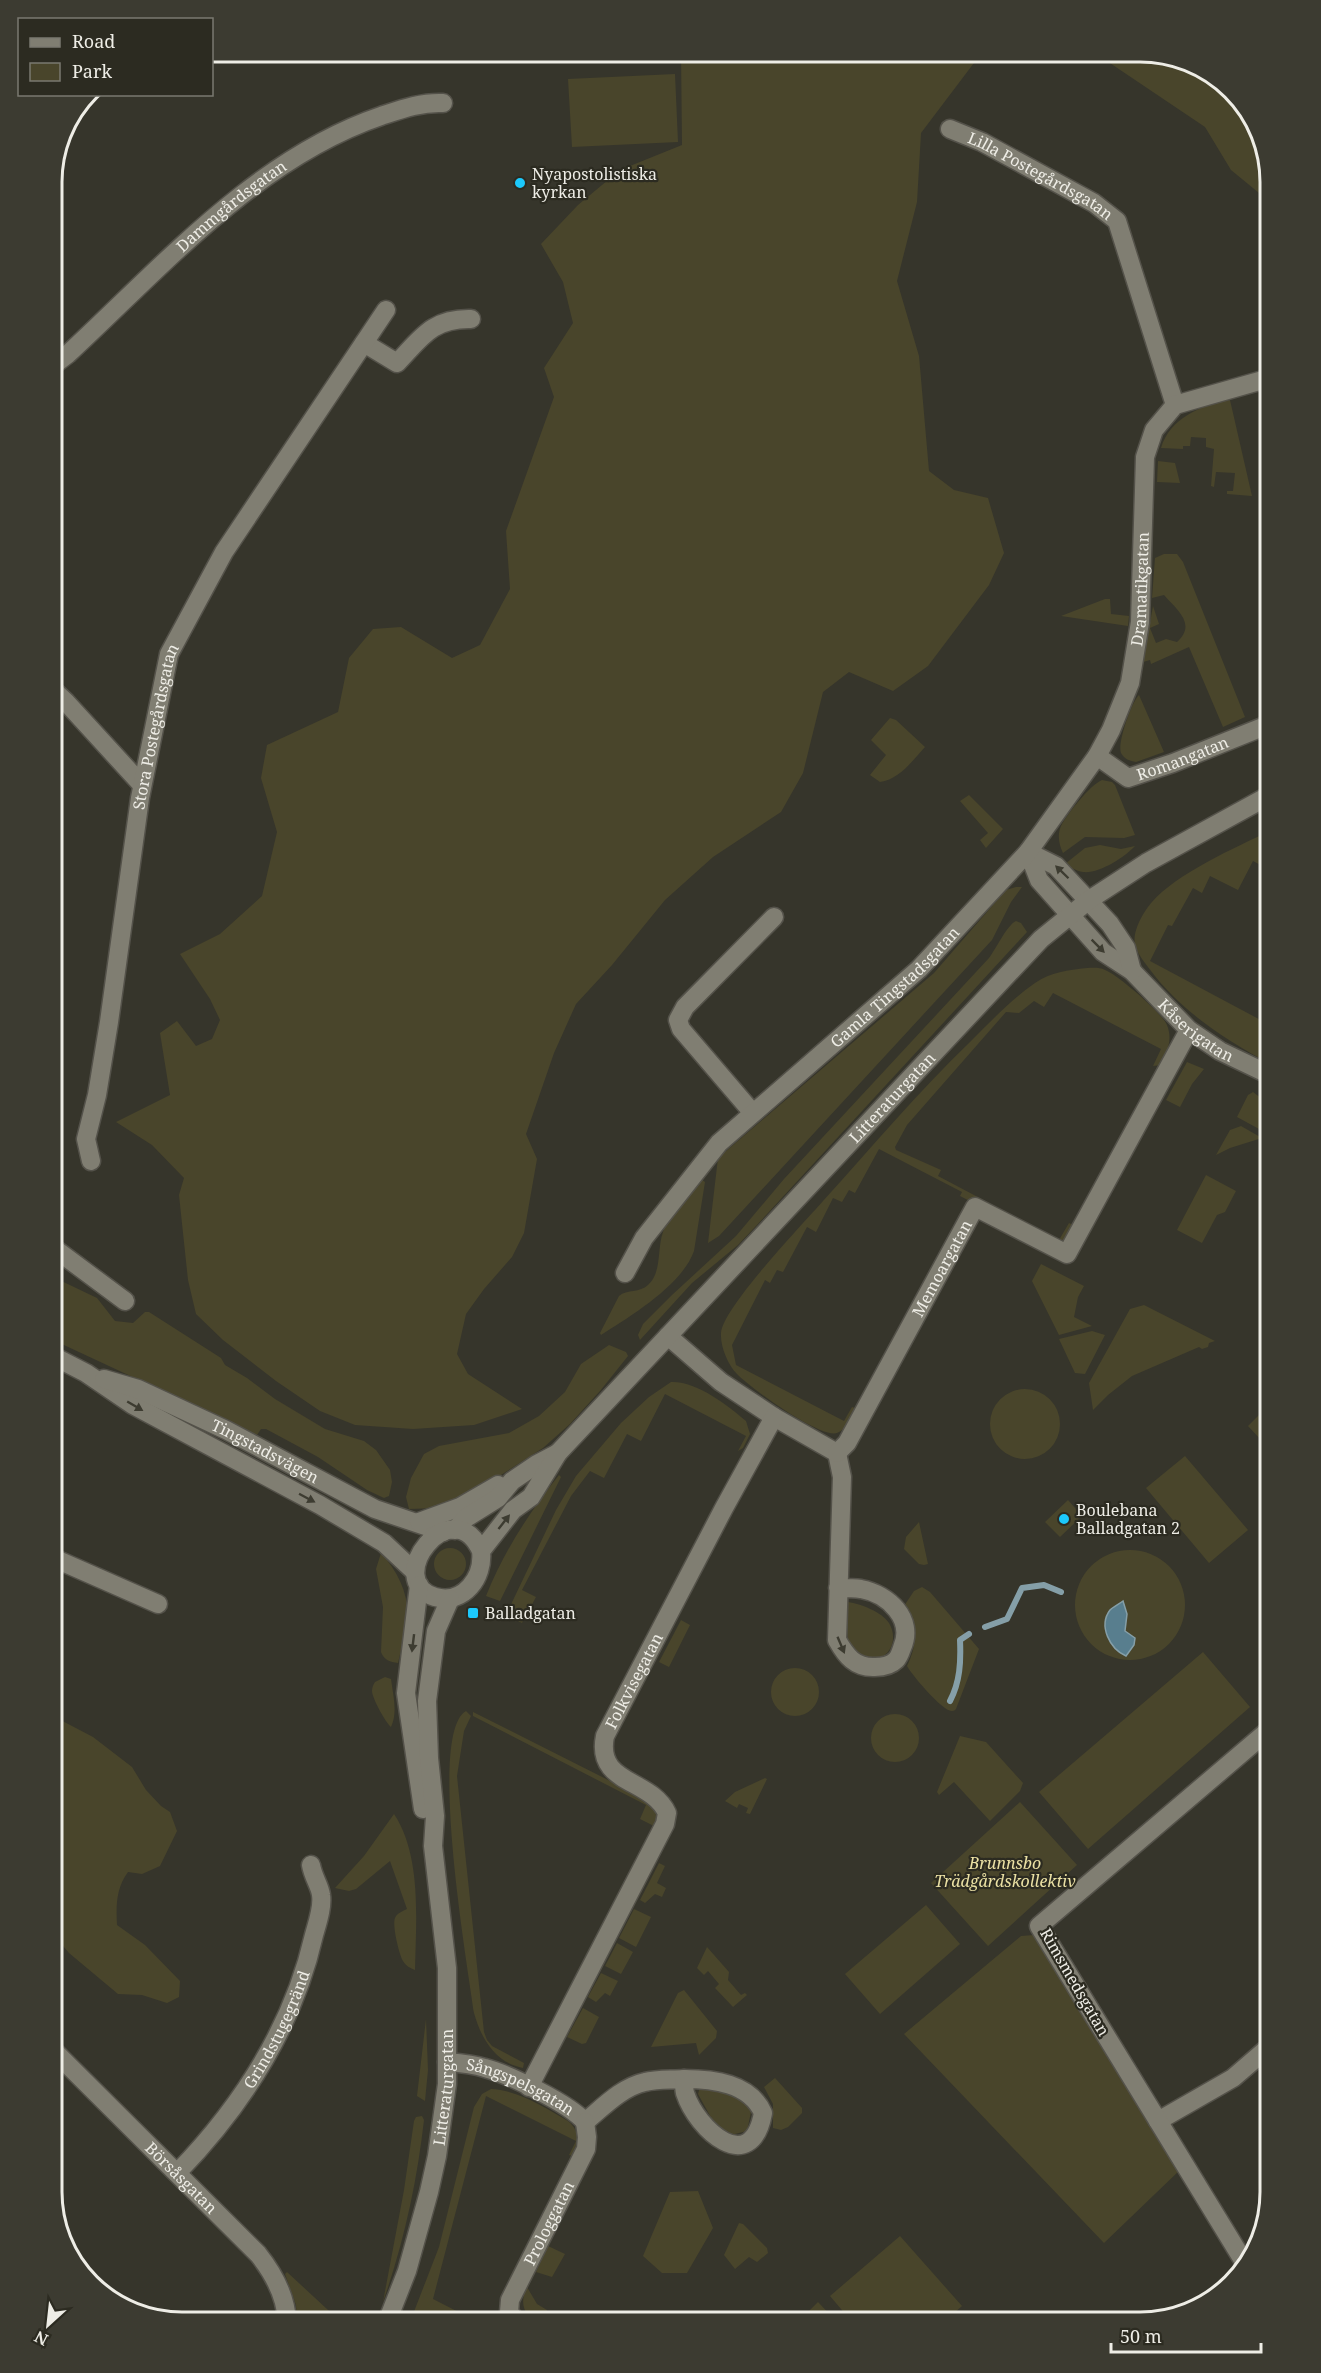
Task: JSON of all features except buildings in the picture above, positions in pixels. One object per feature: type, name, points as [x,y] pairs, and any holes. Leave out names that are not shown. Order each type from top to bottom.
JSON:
[{"type":"street","name":"Dammgårdsgatan","points":[[62,358],[188,241],[267,175],[345,128],[426,102],[443,103]]},
{"type":"street","name":"Lilla Postegårdsgatan","points":[[950,129],[982,142],[1094,203],[1117,221],[1176,405]]},
{"type":"street","name":"Stora Postegårdsgatan","points":[[91,1161],[86,1139],[97,1095],[109,1022],[142,785],[168,654],[224,552],[386,310]]},
{"type":"street","points":[[364,343],[397,363],[416,340],[442,322],[456,318],[471,319]]},
{"type":"street","points":[[1176,405],[1260,381]]},
{"type":"street","name":"Dramatikgatan","points":[[1028,852],[1097,756],[1111,730],[1130,683],[1140,622],[1144,563],[1143,497],[1148,447],[1154,430],[1176,405]]},
{"type":"street","points":[[62,698],[142,785]]},
{"type":"street","name":"Romangatan","points":[[1097,756],[1128,778],[1173,763],[1260,728]]},
{"type":"street","name":"Litteraturgatan","points":[[391,2311],[407,2271],[429,2192],[444,2110],[447,2062],[447,1968],[433,1846],[435,1816],[429,1758],[427,1701],[436,1631],[450,1599],[465,1591],[475,1580],[482,1562],[481,1551],[513,1510],[531,1497],[558,1453],[626,1384],[668,1336],[1041,939],[1089,900],[1146,863],[1260,800]]},
{"type":"street","points":[[1028,852],[1056,866],[1089,900]]},
{"type":"street","points":[[1028,852],[1039,880],[1069,916]]},
{"type":"street","name":"Gamla Tingstadsgatan","points":[[625,1273],[644,1238],[700,1164],[719,1143],[919,969],[1028,852]]},
{"type":"street","name":"Kåserigatan","points":[[1089,900],[1110,924],[1126,948],[1132,971]]},
{"type":"street","name":"Kåserigatan","points":[[1069,916],[1103,952],[1132,971],[1189,1030],[1220,1051],[1260,1070]]},
{"type":"street","points":[[752,1112],[681,1029],[678,1020],[685,1007],[774,917]]},
{"type":"street","name":"Memoargatan","points":[[837,1453],[846,1443],[975,1207],[1067,1254],[1189,1030]]},
{"type":"street","points":[[62,1254],[125,1301]]},
{"type":"street","points":[[668,1336],[721,1382],[774,1417],[837,1453],[842,1477],[838,1588],[837,1640],[845,1655],[856,1664],[866,1668],[883,1667],[897,1660],[905,1642],[905,1622],[893,1604],[862,1589],[838,1588]]},
{"type":"street","name":"Tingstadsvägen","points":[[62,1361],[86,1373],[133,1405],[320,1505],[384,1543],[417,1579]]},
{"type":"street","name":"Tingstadsvägen","points":[[86,1373],[138,1389],[277,1456],[375,1509],[449,1531]]},
{"type":"street","name":"Folkvisegatan","points":[[529,2087],[665,1824],[667,1813],[658,1798],[616,1774],[609,1766],[602,1748],[605,1736],[733,1490],[774,1417]]},
{"type":"street","name":"Litteraturgatan","points":[[433,1846],[425,1823],[406,1693],[417,1579],[416,1562],[430,1539],[449,1531],[498,1498],[512,1481],[558,1453]]},
{"type":"street","name":"Litteraturgatan","points":[[419,1522],[460,1507],[499,1484],[512,1481]]},
{"type":"street","points":[[449,1531],[471,1537],[481,1551]]},
{"type":"street","points":[[62,1562],[158,1604]]},
{"type":"street","points":[[417,1579],[434,1596],[450,1599]]},
{"type":"street","name":"Rimsmedsgatan","points":[[1240,2256],[1039,1926],[1260,1738]]},
{"type":"street","name":"Grindstugegränd","points":[[177,2173],[217,2131],[244,2094],[272,2049],[288,2013],[310,1955],[320,1905],[321,1895],[313,1878],[311,1865]]},
{"type":"street","points":[[1158,2121],[1233,2078],[1260,2055]]},
{"type":"street","name":"Börsåsgatan","points":[[62,2059],[258,2254],[271,2271],[283,2298],[285,2311]]},
{"type":"street","name":"Sångspelsgatan","points":[[447,2062],[483,2067],[503,2074],[572,2111],[585,2122],[633,2086],[646,2082],[684,2079],[723,2082],[752,2096],[763,2113],[759,2132],[742,2145],[723,2141],[711,2134],[685,2093],[684,2079]]},
{"type":"street","name":"Prologgatan","points":[[509,2311],[510,2300],[582,2158],[587,2137],[585,2122]]},
{"type":"green space","points":[[681,62],[975,62],[921,133],[917,202],[897,281],[919,356],[929,471],[954,490],[988,498],[1004,553],[989,585],[928,666],[893,691],[849,672],[823,692],[803,773],[781,812],[713,857],[665,900],[612,965],[576,1004],[554,1053],[526,1134],[537,1159],[524,1233],[512,1257],[466,1314],[457,1354],[468,1374],[522,1409],[474,1425],[413,1429],[355,1425],[320,1411],[276,1381],[223,1340],[196,1314],[188,1280],[179,1195],[184,1178],[152,1145],[116,1122],[170,1095],[160,1033],[177,1021],[196,1046],[212,1039],[220,1020],[210,999],[180,954],[220,934],[262,896],[277,832],[261,778],[267,745],[338,712],[349,658],[373,629],[401,627],[452,658],[480,645],[510,589],[506,531],[554,397],[544,368],[573,323],[563,282],[541,244],[578,205],[620,170],[682,145]]},
{"type":"green space","points":[[1108,62],[1163,64],[1193,74],[1213,86],[1235,108],[1250,135],[1257,158],[1260,194],[1231,170],[1205,127]]},
{"type":"green space","points":[[675,74],[678,142],[572,147],[568,79]]},
{"type":"green space","points":[[1230,400],[1252,496],[1227,494],[1227,491],[1233,491],[1235,473],[1216,472],[1214,487],[1211,486],[1214,449],[1206,447],[1206,438],[1191,437],[1190,446],[1183,446],[1183,449],[1161,448],[1165,438],[1179,421],[1198,409]]},
{"type":"green space","points":[[1158,461],[1175,463],[1180,483],[1157,482]]},
{"type":"green space","points":[[1164,554],[1177,554],[1183,562],[1245,717],[1223,727],[1189,647],[1151,664],[1150,660],[1143,662],[1153,606],[1159,624],[1150,628],[1156,643],[1166,639],[1177,642],[1185,629],[1183,617],[1164,595],[1152,598],[1155,558]]},
{"type":"green space","points":[[1110,599],[1111,614],[1129,616],[1128,626],[1061,616]]},
{"type":"green space","points":[[1139,695],[1164,752],[1136,762],[1124,757],[1120,748],[1126,722]]},
{"type":"green space","points":[[890,718],[896,720],[925,747],[900,773],[880,782],[870,775],[886,755],[871,740]]},
{"type":"green space","points":[[1102,780],[1115,785],[1135,835],[1124,838],[1085,837],[1063,853],[1059,840],[1061,826],[1079,800]]},
{"type":"green space","points":[[969,795],[1003,829],[986,848],[980,840],[988,833],[960,801]]},
{"type":"green space","points":[[1260,836],[1260,865],[1253,861],[1238,890],[1210,876],[1202,893],[1193,888],[1172,926],[1168,925],[1150,961],[1260,1020],[1260,1058],[1221,1035],[1177,1000],[1142,958],[1136,948],[1135,939],[1142,916],[1163,892],[1191,871]]},
{"type":"green space","points":[[1100,845],[1121,849],[1135,846],[1104,868],[1089,872],[1073,869],[1065,864],[1085,848]]},
{"type":"green space","points":[[1022,887],[1011,902],[992,940],[719,1236],[708,1243],[718,1158],[934,973],[1006,890]]},
{"type":"green space","points":[[1016,921],[1021,923],[1027,932],[757,1225],[738,1245],[692,1283],[640,1340],[638,1335],[643,1324],[736,1236],[784,1179],[989,958],[1005,932]]},
{"type":"green space","points":[[1087,968],[1100,968],[1111,973],[1139,995],[1164,1020],[1169,1030],[1169,1041],[1161,1065],[1153,1066],[1161,1049],[1053,993],[1044,1007],[1034,1001],[1019,1013],[1006,1012],[907,1125],[895,1147],[896,1150],[941,1170],[938,1176],[1059,1240],[1069,1223],[1073,1225],[1064,1242],[1053,1244],[960,1196],[962,1192],[879,1149],[855,1193],[849,1190],[842,1202],[833,1198],[816,1232],[807,1227],[783,1272],[777,1270],[770,1283],[765,1280],[732,1345],[736,1365],[844,1421],[852,1407],[855,1408],[848,1422],[837,1433],[829,1433],[816,1428],[786,1411],[744,1381],[728,1360],[723,1349],[721,1333],[735,1305],[765,1266],[914,1099],[1002,1010],[1026,989],[1047,976]]},
{"type":"green space","points":[[1187,1062],[1204,1069],[1192,1084],[1180,1107],[1166,1100]]},
{"type":"green space","points":[[1253,1092],[1260,1097],[1260,1130],[1237,1117],[1248,1095]]},
{"type":"green space","points":[[1241,1126],[1260,1139],[1216,1155],[1230,1130]]},
{"type":"green space","points":[[1206,1175],[1236,1191],[1225,1212],[1217,1215],[1202,1243],[1177,1230]]},
{"type":"green space","points":[[700,1178],[705,1182],[694,1251],[688,1264],[679,1276],[654,1299],[601,1335],[619,1296],[645,1287],[652,1280],[657,1267],[665,1226]]},
{"type":"green space","points":[[1041,1264],[1084,1286],[1078,1297],[1074,1317],[1092,1326],[1059,1335],[1032,1281]]},
{"type":"green space","points":[[62,1281],[97,1298],[115,1321],[133,1323],[145,1312],[149,1312],[221,1358],[225,1365],[275,1399],[325,1429],[364,1441],[376,1450],[390,1470],[392,1482],[389,1496],[384,1498],[367,1490],[318,1457],[266,1429],[261,1429],[257,1435],[62,1344]]},
{"type":"green space","points":[[1144,1305],[1215,1341],[1209,1343],[1208,1347],[1202,1349],[1199,1347],[1132,1376],[1093,1410],[1089,1383],[1130,1309]]},
{"type":"green space","points":[[1092,1331],[1105,1335],[1085,1374],[1075,1373],[1059,1339]]},
{"type":"green space","points":[[609,1345],[626,1352],[628,1356],[570,1424],[543,1448],[470,1495],[438,1508],[409,1509],[406,1497],[411,1478],[424,1454],[439,1446],[509,1433],[539,1416],[565,1392],[581,1364]]},
{"type":"green space","points":[[671,1382],[691,1385],[701,1390],[721,1401],[746,1421],[750,1434],[743,1448],[738,1451],[746,1436],[665,1394],[641,1441],[627,1434],[604,1478],[590,1471],[571,1496],[522,1590],[536,1597],[522,1623],[506,1615],[556,1510],[576,1476],[621,1423],[649,1397]]},
{"type":"green space","points":[[1025,1389],[1038,1392],[1050,1399],[1057,1411],[1060,1424],[1057,1437],[1050,1449],[1038,1456],[1025,1459],[1012,1456],[1000,1449],[993,1437],[990,1424],[993,1411],[1000,1399],[1012,1392]]},
{"type":"green space","points":[[1260,1414],[1260,1439],[1248,1426]]},
{"type":"green space","points":[[1185,1456],[1248,1530],[1209,1563],[1146,1488]]},
{"type":"green space","points":[[559,1475],[561,1477],[500,1601],[486,1596],[518,1533]]},
{"type":"green space","name":"Boulebana Balladgatan 2","points":[[1068,1500],[1082,1516],[1060,1537],[1045,1522]]},
{"type":"green space","points":[[919,1522],[928,1564],[924,1565],[919,1564],[904,1549],[906,1537]]},
{"type":"green space","points":[[450,1548],[461,1553],[466,1564],[461,1575],[450,1580],[439,1575],[434,1564],[439,1553]]},
{"type":"green space","points":[[1130,1550],[1151,1555],[1169,1566],[1180,1584],[1185,1605],[1180,1626],[1169,1644],[1151,1655],[1130,1660],[1109,1655],[1091,1644],[1080,1626],[1075,1605],[1080,1584],[1091,1566],[1109,1555]]},
{"type":"green space","points":[[381,1553],[399,1579],[406,1599],[407,1620],[398,1663],[388,1660],[381,1652],[383,1607],[376,1569]]},
{"type":"green space","points":[[922,1587],[930,1592],[979,1649],[956,1709],[953,1711],[942,1706],[907,1666],[913,1650],[914,1629],[904,1606],[914,1591]]},
{"type":"green space","points":[[848,1602],[871,1609],[889,1623],[893,1638],[884,1656],[875,1659],[860,1658],[848,1644],[846,1608]]},
{"type":"green space","points":[[681,1620],[690,1625],[669,1667],[659,1662]]},
{"type":"green space","points":[[1203,1652],[1250,1707],[1088,1849],[1039,1792]]},
{"type":"green space","points":[[790,1668],[800,1668],[812,1675],[819,1687],[819,1697],[812,1709],[800,1716],[790,1716],[775,1705],[771,1697],[771,1687],[782,1672]]},
{"type":"green space","points":[[385,1677],[391,1679],[394,1697],[395,1709],[391,1727],[374,1699],[372,1691],[375,1682]]},
{"type":"green space","points":[[466,1711],[471,1716],[464,1731],[457,1776],[484,2032],[492,2046],[524,2063],[523,2068],[497,2055],[485,2040],[474,2013],[453,1853],[450,1804],[450,1761],[455,1728]]},
{"type":"green space","points":[[473,1712],[636,1794],[655,1811],[654,1826],[640,1819],[646,1805],[473,1716]]},
{"type":"green space","points":[[895,1714],[912,1721],[919,1738],[912,1755],[895,1762],[878,1755],[871,1738],[878,1721]]},
{"type":"green space","points":[[62,1721],[93,1737],[132,1767],[146,1790],[170,1812],[177,1831],[160,1866],[142,1874],[128,1872],[124,1878],[118,1897],[117,1925],[145,1945],[180,1981],[179,1997],[167,2003],[142,1995],[118,1994],[62,1945]]},
{"type":"green space","points":[[960,1736],[986,1742],[1023,1783],[1020,1791],[990,1821],[954,1782],[939,1795],[937,1792]]},
{"type":"green space","points":[[767,1779],[750,1814],[746,1813],[748,1808],[739,1804],[737,1808],[725,1801],[735,1792]]},
{"type":"green space","name":"Brunnsbo Trädgårdskollektiv","points":[[1020,1802],[1077,1865],[988,1946],[931,1883]]},
{"type":"green space","points":[[394,1814],[403,1831],[413,1869],[416,1910],[415,1970],[403,1961],[396,1939],[395,1918],[407,1909],[390,1861],[356,1889],[349,1891],[335,1888],[364,1856]]},
{"type":"green space","points":[[659,1863],[665,1866],[657,1883],[666,1888],[662,1897],[655,1894],[645,1903],[640,1900]]},
{"type":"green space","points":[[926,1905],[960,1944],[880,2014],[845,1974]]},
{"type":"green space","points":[[634,1909],[651,1917],[636,1947],[619,1938]]},
{"type":"green space","points":[[1034,1935],[1181,2169],[1104,2243],[904,2034],[1021,1936]]},
{"type":"green space","points":[[617,1943],[633,1952],[621,1974],[605,1966]]},
{"type":"green space","points":[[707,1947],[729,1972],[728,1980],[741,1995],[745,1993],[747,1995],[733,2007],[715,1988],[719,1984],[708,1971],[704,1975],[697,1968]]},
{"type":"green space","points":[[601,1973],[618,1981],[610,1996],[605,1993],[596,2002],[588,1997]]},
{"type":"green space","points":[[684,1990],[717,2031],[716,2038],[699,2055],[696,2043],[651,2047],[678,1993]]},
{"type":"green space","points":[[583,2008],[599,2017],[586,2043],[582,2044],[567,2037]]},
{"type":"green space","points":[[426,2019],[428,2070],[425,2101],[417,2096]]},
{"type":"green space","points":[[775,2078],[802,2108],[802,2113],[788,2127],[781,2130],[773,2128],[773,2104],[764,2087]]},
{"type":"green space","points":[[700,2087],[730,2093],[742,2100],[751,2112],[747,2131],[731,2135],[714,2123],[698,2094]]},
{"type":"green space","points":[[491,2089],[501,2090],[541,2105],[572,2125],[577,2133],[576,2147],[572,2156],[569,2155],[576,2141],[486,2096],[433,2299],[457,2311],[414,2311],[439,2247],[474,2107],[482,2094]]},
{"type":"green space","points":[[422,2116],[424,2120],[421,2143],[409,2212],[383,2302],[414,2121],[416,2117]]},
{"type":"green space","points":[[698,2191],[713,2228],[687,2273],[662,2273],[643,2256],[670,2192]]},
{"type":"green space","points":[[739,2223],[743,2224],[767,2248],[768,2253],[757,2262],[749,2257],[735,2269],[724,2255]]},
{"type":"green space","points":[[900,2236],[962,2306],[955,2312],[843,2312],[830,2296]]},
{"type":"green space","points":[[548,2246],[565,2254],[552,2277],[536,2272]]},
{"type":"green space","points":[[287,2272],[329,2311],[296,2311],[285,2274]]},
{"type":"green space","points":[[527,2287],[537,2304],[547,2311],[525,2311],[523,2304]]},
{"type":"green space","points":[[818,2302],[827,2312],[808,2312]]},
{"type":"water","points":[[1123,1601],[1127,1614],[1125,1631],[1135,1638],[1134,1645],[1126,1656],[1111,1643],[1105,1623],[1110,1610]]},
{"type":"waterway","points":[[985,1627],[1007,1619],[1022,1588],[1044,1585],[1061,1592]]},
{"type":"waterway","points":[[950,1701],[959,1672],[960,1640],[969,1634]]},
{"type":"place","name":"Nyapostolistiska kyrkan","points":[[520,183]]},
{"type":"place","name":"Boulebana Balladgatan 2","points":[[1064,1519]]},
{"type":"place","name":"Balladgatan","points":[[473,1613]]}]
